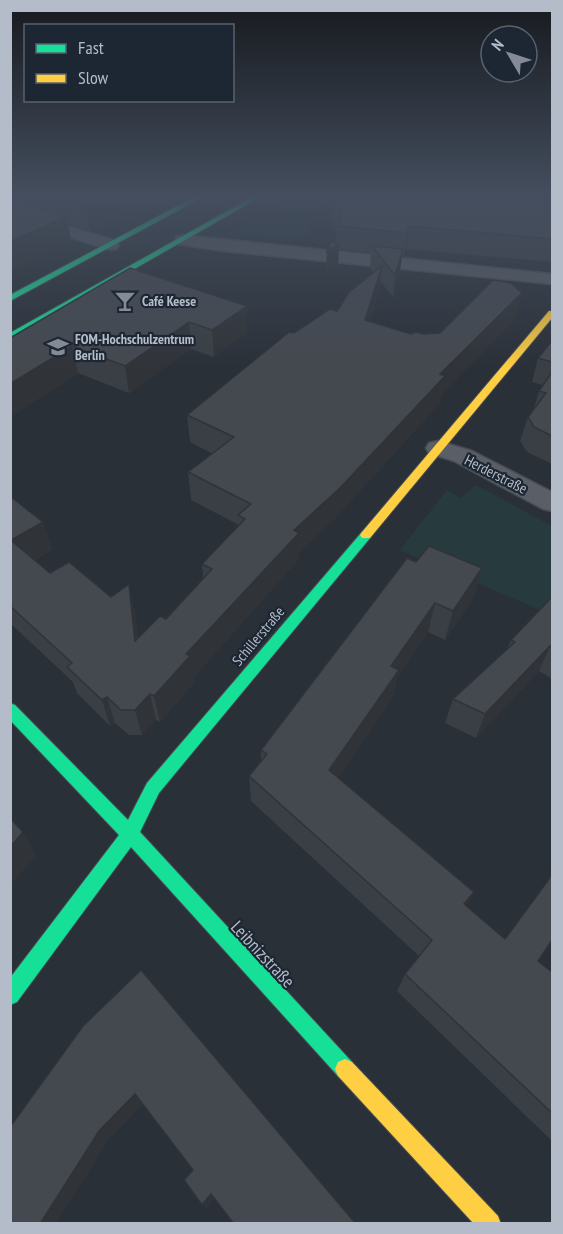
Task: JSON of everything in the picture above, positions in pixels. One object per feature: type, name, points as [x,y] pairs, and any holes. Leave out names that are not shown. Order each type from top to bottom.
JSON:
[{"type":"street","points":[[10,299],[95,254]]},
{"type":"street","points":[[10,338],[159,254]]},
{"type":"street","points":[[299,254],[552,279]]},
{"type":"street","name":"Schillerstraße","points":[[10,995],[92,889],[130,834],[153,788],[552,314]]},
{"type":"street","name":"Herderstraße","points":[[438,448],[462,456],[552,503]]},
{"type":"street","name":"Leibnizstraße","points":[[10,709],[130,834],[215,929],[490,1224]]},
{"type":"green space","points":[[476,485],[552,526],[552,615],[400,550],[447,490],[461,498]]},
{"type":"building","points":[[378,254],[402,254],[395,275]]},
{"type":"building","points":[[382,266],[365,320],[411,334],[416,332],[440,333],[493,280],[511,283],[522,293],[440,374],[445,376],[340,488],[294,530],[299,533],[186,654],[190,656],[154,696],[150,694],[135,710],[121,710],[107,697],[102,700],[67,667],[72,663],[10,606],[10,496],[43,522],[11,540],[50,573],[69,562],[111,597],[129,584],[135,641],[160,616],[166,619],[212,569],[202,564],[245,519],[238,515],[251,504],[188,472],[234,437],[187,415],[289,332],[294,333],[330,309],[337,311],[349,292]]},
{"type":"building","points":[[130,268],[247,306],[212,330],[189,322],[125,366],[72,346],[10,384],[10,338]]},
{"type":"building","points":[[552,341],[552,362],[538,358]]},
{"type":"building","points":[[552,372],[552,436],[534,427],[528,417],[546,393],[539,391]]},
{"type":"building","points":[[429,546],[482,568],[453,611],[435,603],[391,666],[399,670],[329,770],[474,892],[464,904],[505,939],[552,875],[552,940],[538,961],[552,972],[552,1113],[405,974],[432,940],[249,776],[267,754],[261,750],[407,558],[416,562]]},
{"type":"building","points":[[552,597],[552,647],[550,646],[485,714],[453,699],[515,642],[511,640]]},
{"type":"building","points":[[10,818],[23,832],[10,847]]},
{"type":"building","points":[[141,970],[356,1224],[234,1224],[211,1194],[202,1205],[184,1180],[193,1170],[135,1094],[99,1131],[40,1224],[10,1224],[10,1127],[83,1026]]},
{"type":"traffic: fast","points":[[10,299],[95,254]]},
{"type":"traffic: fast","points":[[10,337],[157,254]]},
{"type":"traffic: fast","points":[[10,995],[130,834],[153,788],[366,535]]},
{"type":"traffic: fast","points":[[10,709],[130,834],[345,1069]]},
{"type":"traffic: slow","points":[[366,535],[552,313]]},
{"type":"traffic: slow","points":[[345,1069],[490,1224]]},
{"type":"place","name":"Café Keese","points":[[125,301]]},
{"type":"place","name":"FOM-Hochschulzentrum Berlin","points":[[58,347]]}]
